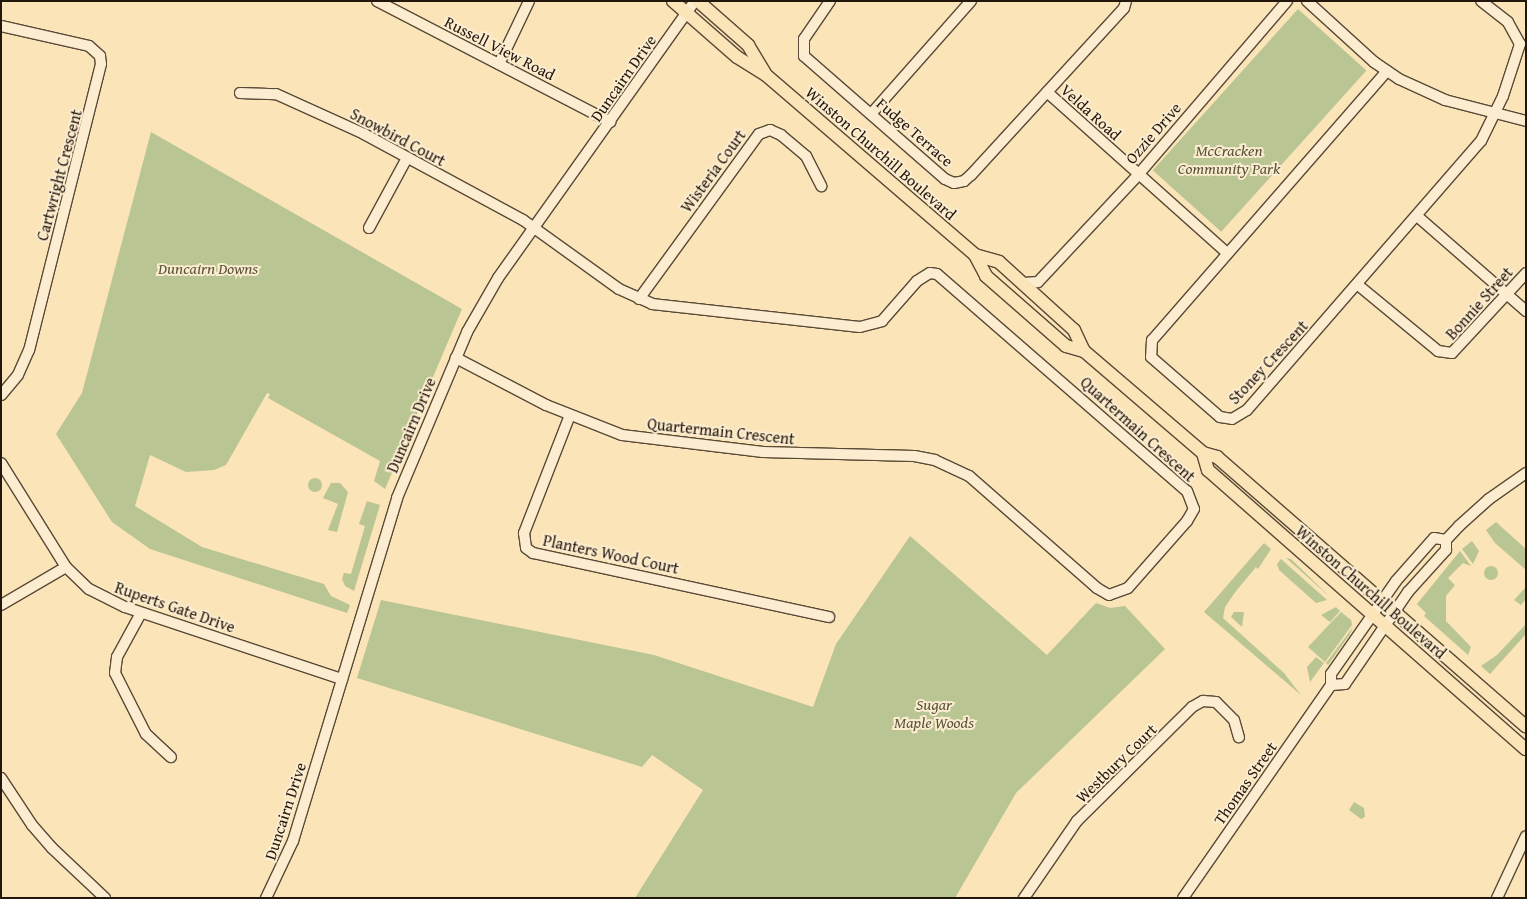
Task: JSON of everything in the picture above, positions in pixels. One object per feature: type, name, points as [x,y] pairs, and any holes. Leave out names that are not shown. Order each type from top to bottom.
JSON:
[{"type":"main road","name":"Winston Churchill Boulevard","points":[[673,1],[737,58],[766,75],[976,255],[999,262],[1074,330],[1084,351],[1204,453],[1217,457],[1526,727]]},
{"type":"main road","name":"Winston Churchill Boulevard","points":[[697,1],[748,45],[766,75]]},
{"type":"main road","name":"Winston Churchill Boulevard","points":[[976,255],[986,276],[1066,346],[1084,351]]},
{"type":"main road","name":"Winston Churchill Boulevard","points":[[1204,453],[1208,470],[1526,749]]},
{"type":"street","name":"Russell View Road","points":[[377,1],[610,122]]},
{"type":"street","points":[[499,64],[530,1]]},
{"type":"street","name":"Duncairn Drive","points":[[266,898],[293,841],[397,498],[456,358],[482,304],[697,1]]},
{"type":"street","name":"Fudge Terrace","points":[[830,1],[804,39],[803,51],[945,179],[954,183],[964,182],[971,175],[1047,92],[1126,1]]},
{"type":"street","points":[[871,114],[971,1]]},
{"type":"street","name":"Ozzie Drive","points":[[1038,282],[1138,175],[1287,1]]},
{"type":"street","points":[[1307,1],[1387,71],[1445,100],[1526,122]]},
{"type":"street","name":"Stoney Crescent","points":[[1387,71],[1157,333],[1150,347],[1156,362],[1214,413],[1226,419],[1241,416],[1247,410],[1473,151],[1494,114],[1516,64],[1520,44],[1508,22],[1481,1]]},
{"type":"street","name":"Cartwright Crescent","points":[[1,26],[89,46],[100,56],[101,64],[27,356],[18,375],[1,395]]},
{"type":"street","name":"Velda Road","points":[[1047,92],[1227,253]]},
{"type":"street","name":"Snowbird Court","points":[[240,93],[276,94],[364,134],[535,228]]},
{"type":"street","name":"Wisteria Court","points":[[639,299],[759,134],[770,130],[781,135],[806,156],[821,186]]},
{"type":"street","points":[[369,228],[407,158]]},
{"type":"street","points":[[1417,216],[1526,311]]},
{"type":"street","name":"Quartermain Crescent","points":[[456,358],[570,415],[638,438],[771,453],[914,456],[935,460],[969,476],[1098,588],[1109,595],[1128,588],[1191,516],[1194,503],[1187,491],[937,274],[930,273],[917,282],[882,321],[860,327],[666,308],[639,299],[619,289],[535,228]]},
{"type":"street","name":"Bonnie Street","points":[[1358,285],[1438,351],[1445,354],[1460,348],[1526,273]]},
{"type":"street","points":[[1023,283],[1038,282],[1042,301]]},
{"type":"street","name":"Planters Wood Court","points":[[570,415],[524,533],[526,548],[533,553],[829,617]]},
{"type":"street","name":"Ruperts Gate Drive","points":[[1,463],[66,567],[89,589],[141,613],[342,679]]},
{"type":"street","name":"Thomas Street","points":[[1331,685],[1345,684],[1395,612],[1446,550],[1446,540],[1488,499],[1526,473]]},
{"type":"street","name":"Thomas Street","points":[[1184,898],[1331,685],[1331,674],[1382,601],[1434,538],[1446,540]]},
{"type":"street","points":[[1,605],[66,567]]},
{"type":"street","points":[[141,613],[117,657],[115,674],[146,734],[171,757]]},
{"type":"street","name":"Westbury Court","points":[[1024,898],[1077,821],[1192,707],[1203,701],[1216,702],[1228,711],[1239,737]]},
{"type":"street","points":[[1,778],[52,848],[105,898]]},
{"type":"street","points":[[1497,898],[1526,836]]},
{"type":"green space","name":"McCracken Community Park","points":[[1298,9],[1366,71],[1221,232],[1153,170]]},
{"type":"green space","name":"Duncairn Downs","points":[[151,132],[462,309],[385,489],[374,481],[380,461],[268,398],[270,394],[267,393],[226,465],[214,470],[186,472],[150,455],[135,506],[202,547],[324,584],[331,596],[350,605],[347,613],[150,549],[112,522],[56,434],[82,393]]},
{"type":"green space","points":[[315,478],[320,480],[322,485],[320,490],[315,492],[310,490],[308,485],[310,480]]},
{"type":"green space","points":[[331,483],[340,483],[348,492],[337,532],[328,530],[338,504],[323,498]]},
{"type":"green space","points":[[367,501],[380,505],[354,591],[345,586],[342,579],[344,573],[351,574],[365,526],[359,524]]},
{"type":"green space","points":[[1496,522],[1526,549],[1526,570],[1495,543],[1486,530]]},
{"type":"green space","name":"Sugar Maple Woods","points":[[910,536],[1047,655],[1096,603],[1110,608],[1125,606],[1165,649],[1016,793],[955,898],[635,898],[703,790],[652,755],[642,767],[357,678],[381,600],[654,655],[813,707],[836,644]]},
{"type":"green space","points":[[1472,541],[1479,551],[1473,564],[1462,549]]},
{"type":"green space","points":[[1264,543],[1271,549],[1258,569],[1256,567],[1236,591],[1225,607],[1223,618],[1284,673],[1301,695],[1204,612]]},
{"type":"green space","points":[[1460,551],[1471,566],[1463,563],[1448,578],[1455,585],[1446,596],[1446,621],[1471,647],[1468,655],[1424,616],[1426,613],[1417,604]]},
{"type":"green space","points":[[1286,558],[1291,559],[1330,597]]},
{"type":"green space","points":[[1281,559],[1327,600],[1316,603],[1279,570],[1277,564]]},
{"type":"green space","points":[[1491,566],[1496,568],[1498,573],[1496,578],[1491,580],[1486,578],[1484,573],[1486,568]]},
{"type":"green space","points":[[1525,588],[1526,599],[1521,605],[1514,600]]},
{"type":"green space","points":[[1336,607],[1340,611],[1330,622],[1321,615]]},
{"type":"green space","points":[[1234,612],[1244,612],[1242,627],[1231,617]]},
{"type":"green space","points":[[1341,612],[1351,620],[1352,625],[1325,662],[1308,647]]},
{"type":"green space","points":[[1526,624],[1526,634],[1490,674],[1481,666],[1497,655]]},
{"type":"green space","points":[[1353,627],[1350,634],[1328,665],[1326,663]]},
{"type":"green space","points":[[1316,657],[1324,663],[1310,682],[1307,667]]},
{"type":"green space","points":[[1354,802],[1364,808],[1365,817],[1361,819],[1349,810]]}]
